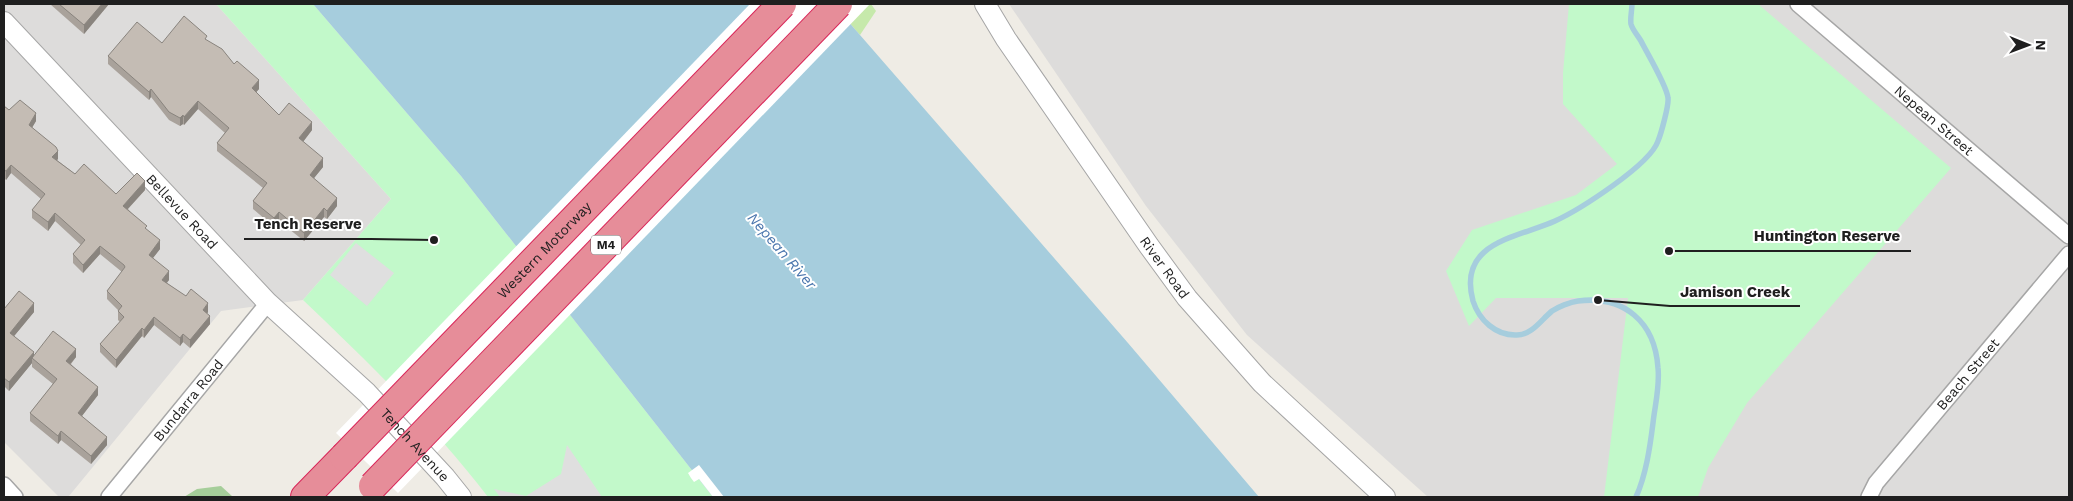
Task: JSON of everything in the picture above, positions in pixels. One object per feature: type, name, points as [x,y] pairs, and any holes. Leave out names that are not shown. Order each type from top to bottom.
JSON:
[{"type":"highway","name":"Western Motorway","points":[[305,497],[782,4]]},
{"type":"highway","name":"M4","points":[[368,492],[838,4]]},
{"type":"street","name":"River Road","points":[[985,4],[1006,39],[1187,298],[1262,383],[1385,497]]},
{"type":"street","name":"Nepean Street","points":[[1798,4],[2069,236]]},
{"type":"street","name":"Bellevue Road","points":[[4,22],[268,303],[366,393]]},
{"type":"street","name":"Beach Street","points":[[1869,497],[1876,483],[2069,254]]},
{"type":"street","name":"Bundarra Road","points":[[109,497],[268,303]]},
{"type":"street","name":"Tench Avenue","points":[[366,393],[445,477],[461,497]]},
{"type":"street","points":[[4,486],[15,497]]},
{"type":"shaded area","points":[[4,4],[216,4],[391,199],[303,300],[221,311],[69,496],[58,496],[4,442]]},
{"type":"shaded area","points":[[1009,4],[2069,4],[2069,497],[1428,497],[1247,335],[1146,206]]},
{"type":"shaded area","points":[[356,243],[394,273],[367,306],[330,275]]},
{"type":"shaded area","points":[[567,445],[602,497],[500,497],[494,489],[526,496],[561,474]]},
{"type":"green space","points":[[216,4],[313,4],[461,176],[713,497],[488,497],[423,420],[303,300],[391,199]]},
{"type":"green space","points":[[833,4],[871,4],[876,11],[860,35]]},
{"type":"green space","points":[[1569,4],[1758,4],[1951,168],[1747,403],[1708,468],[1698,497],[1604,497],[1628,298],[1496,298],[1469,326],[1446,271],[1472,230],[1576,195],[1617,164],[1563,104],[1563,73]]},
{"type":"green space","points":[[221,486],[233,497],[184,497],[197,489]]},
{"type":"water","name":"Nepean River","points":[[313,4],[833,4],[1128,343],[1259,497],[713,497],[461,176]]},
{"type":"pier","points":[[750,4],[870,4],[398,493],[336,433]]},
{"type":"pier","points":[[699,465],[724,497],[713,497],[699,479],[694,482],[688,473]]},
{"type":"building","points":[[59,4],[102,4],[84,25]]},
{"type":"building","points":[[184,16],[207,36],[205,39],[222,49],[234,64],[237,61],[259,80],[252,88],[279,115],[289,103],[312,122],[299,138],[323,158],[310,175],[337,198],[327,211],[324,208],[304,233],[279,212],[274,218],[253,201],[267,183],[217,143],[229,128],[198,101],[184,117],[183,115],[180,118],[169,112],[151,89],[149,92],[108,56],[137,22],[162,43]]},
{"type":"building","points":[[20,100],[36,113],[29,125],[56,147],[58,151],[52,157],[75,174],[84,164],[116,194],[137,173],[145,181],[123,206],[147,226],[145,228],[160,240],[149,255],[169,271],[162,280],[186,296],[191,289],[208,303],[203,310],[210,316],[190,340],[183,334],[180,338],[154,317],[144,330],[142,328],[116,360],[100,344],[124,317],[118,311],[122,306],[107,291],[125,267],[100,246],[83,265],[73,254],[85,240],[55,213],[48,222],[32,210],[45,194],[11,165],[6,171],[4,170],[4,106],[9,110]]},
{"type":"building","points":[[19,291],[34,303],[10,333],[34,352],[9,382],[4,378],[4,309]]},
{"type":"building","points":[[53,331],[76,349],[66,361],[98,387],[78,413],[107,437],[91,456],[61,431],[58,436],[30,413],[57,379],[32,358]]},
{"type":"waterway","points":[[1632,4],[1632,26],[1661,78],[1668,98],[1658,141],[1642,162],[1596,197],[1555,221],[1494,245],[1482,254],[1474,266],[1470,281],[1473,301],[1479,314],[1489,326],[1509,335],[1527,333],[1552,311],[1571,302],[1578,301],[1595,300],[1623,307],[1643,325],[1651,337],[1656,352],[1658,382],[1647,461],[1636,497]]},
{"type":"place","name":"Tench Reserve","points":[[434,240]]},
{"type":"place","name":"Huntington Reserve","points":[[1669,251]]},
{"type":"place","name":"Jamison Creek","points":[[1598,300]]}]
